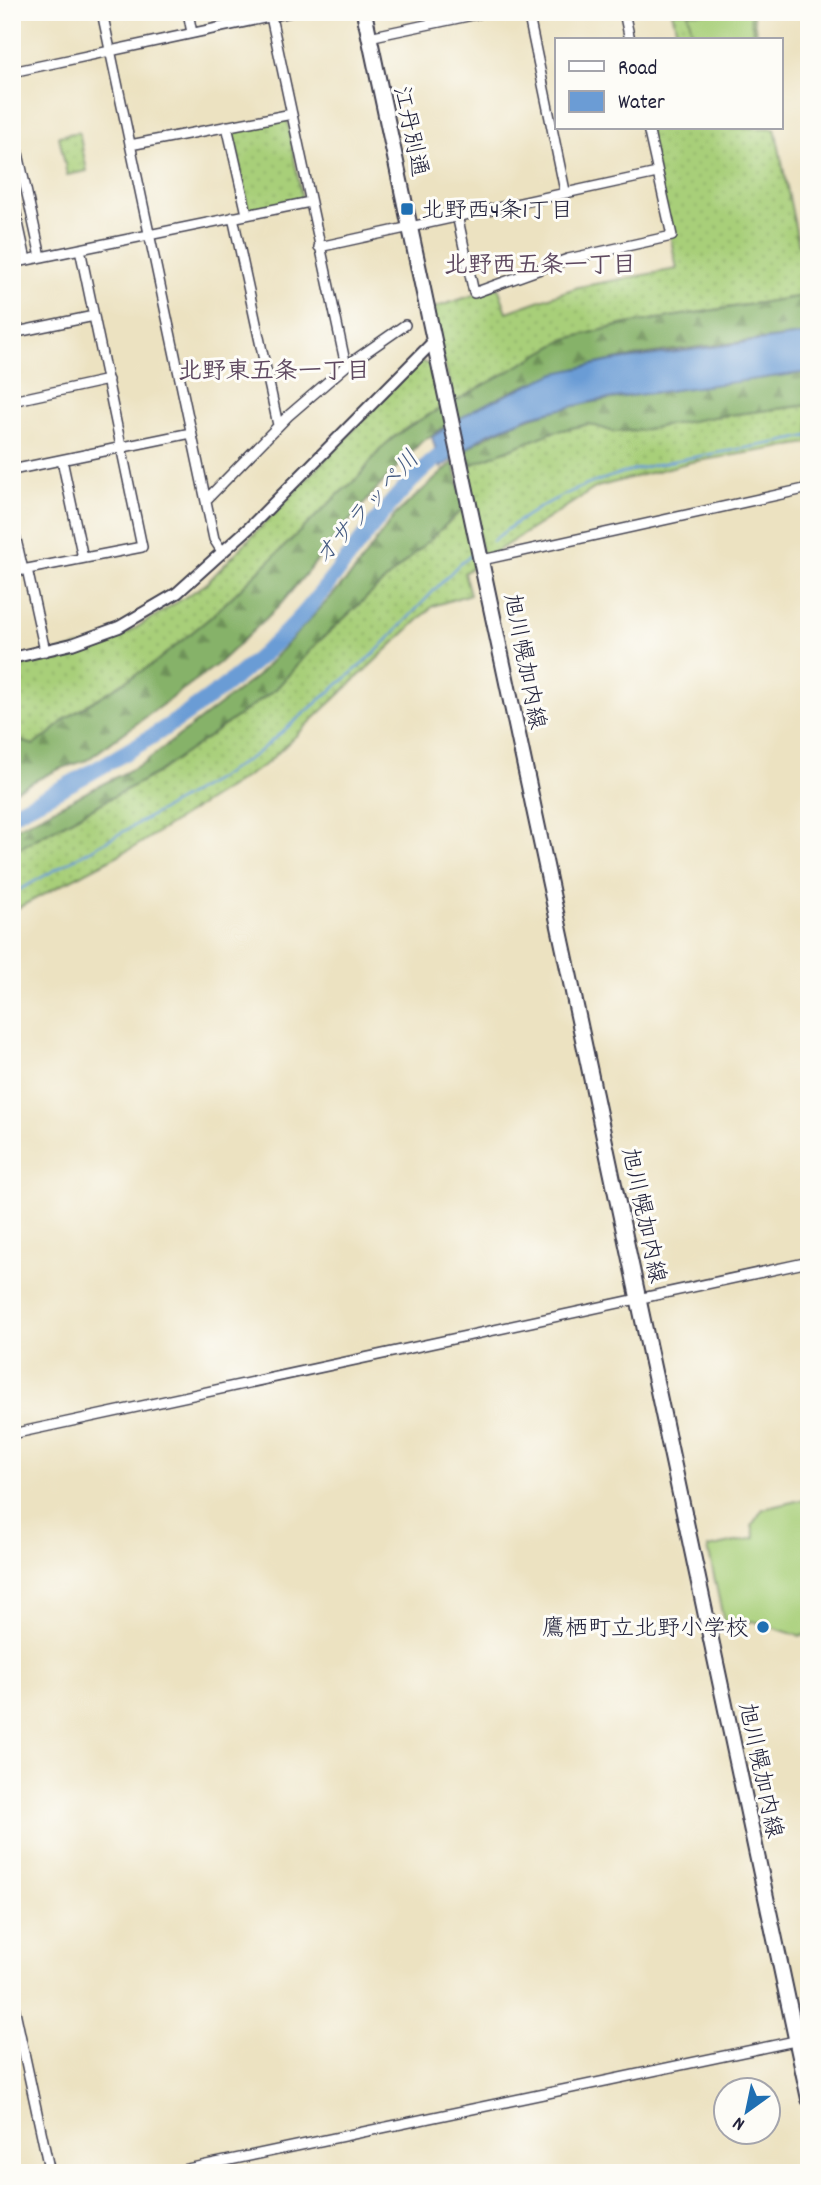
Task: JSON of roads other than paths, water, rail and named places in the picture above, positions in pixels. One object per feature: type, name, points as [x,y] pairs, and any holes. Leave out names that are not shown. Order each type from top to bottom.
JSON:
[{"type":"main road","name":"江丹別通","points":[[364,12],[433,341]]},
{"type":"main road","name":"旭川幌加内線","points":[[433,341],[445,382],[639,1298],[802,2039],[809,2099]]},
{"type":"street","points":[[102,12],[214,539],[223,553]]},
{"type":"street","points":[[188,12],[192,33]]},
{"type":"street","points":[[12,72],[292,12]]},
{"type":"street","points":[[369,37],[487,12]]},
{"type":"street","points":[[528,12],[554,127],[565,191]]},
{"type":"street","points":[[624,12],[630,38]]},
{"type":"street","points":[[271,15],[346,366]]},
{"type":"street","points":[[130,145],[292,114]]},
{"type":"street","points":[[12,125],[41,257]]},
{"type":"street","points":[[228,126],[247,214]]},
{"type":"street","points":[[457,215],[474,293],[568,259],[672,236],[648,130]]},
{"type":"street","points":[[319,247],[657,173]]},
{"type":"street","points":[[12,195],[26,260]]},
{"type":"street","points":[[12,263],[310,202]]},
{"type":"street","points":[[233,217],[278,425]]},
{"type":"street","points":[[12,572],[142,547],[80,249]]},
{"type":"street","points":[[12,333],[94,316]]},
{"type":"street","points":[[206,500],[278,425],[346,366],[405,325]]},
{"type":"street","points":[[12,658],[119,627],[177,593],[223,553],[433,341]]},
{"type":"street","points":[[12,401],[108,380]]},
{"type":"street","points":[[12,470],[191,433]]},
{"type":"street","points":[[62,460],[83,558]]},
{"type":"street","points":[[482,560],[809,488]]},
{"type":"street","points":[[12,522],[45,650]]},
{"type":"street","points":[[12,1434],[809,1262]]},
{"type":"street","points":[[12,1997],[50,2173]]},
{"type":"street","points":[[168,2173],[802,2039]]},
{"type":"water","points":[[809,334],[809,372],[600,400],[531,416],[485,435],[441,468],[432,437],[475,409],[556,373],[611,361]]},
{"type":"waterway","points":[[493,541],[529,514],[566,494],[604,479],[684,459],[809,436]]},
{"type":"waterway","name":"オサラッペ川","points":[[12,814],[88,774],[164,729],[235,678],[298,620],[390,505],[431,463],[454,445]]},
{"type":"waterway","points":[[12,894],[217,779],[256,754],[373,655],[460,563],[471,555]]},
{"type":"place","name":"北野西4条1丁目","points":[[407,209]]},
{"type":"place","name":"鷹栖町立北野小学校","points":[[763,1627]]},
{"type":"district","name":"北野西五条一丁目","points":[[540,264]]},
{"type":"district","name":"北野東五条一丁目","points":[[274,370]]}]
